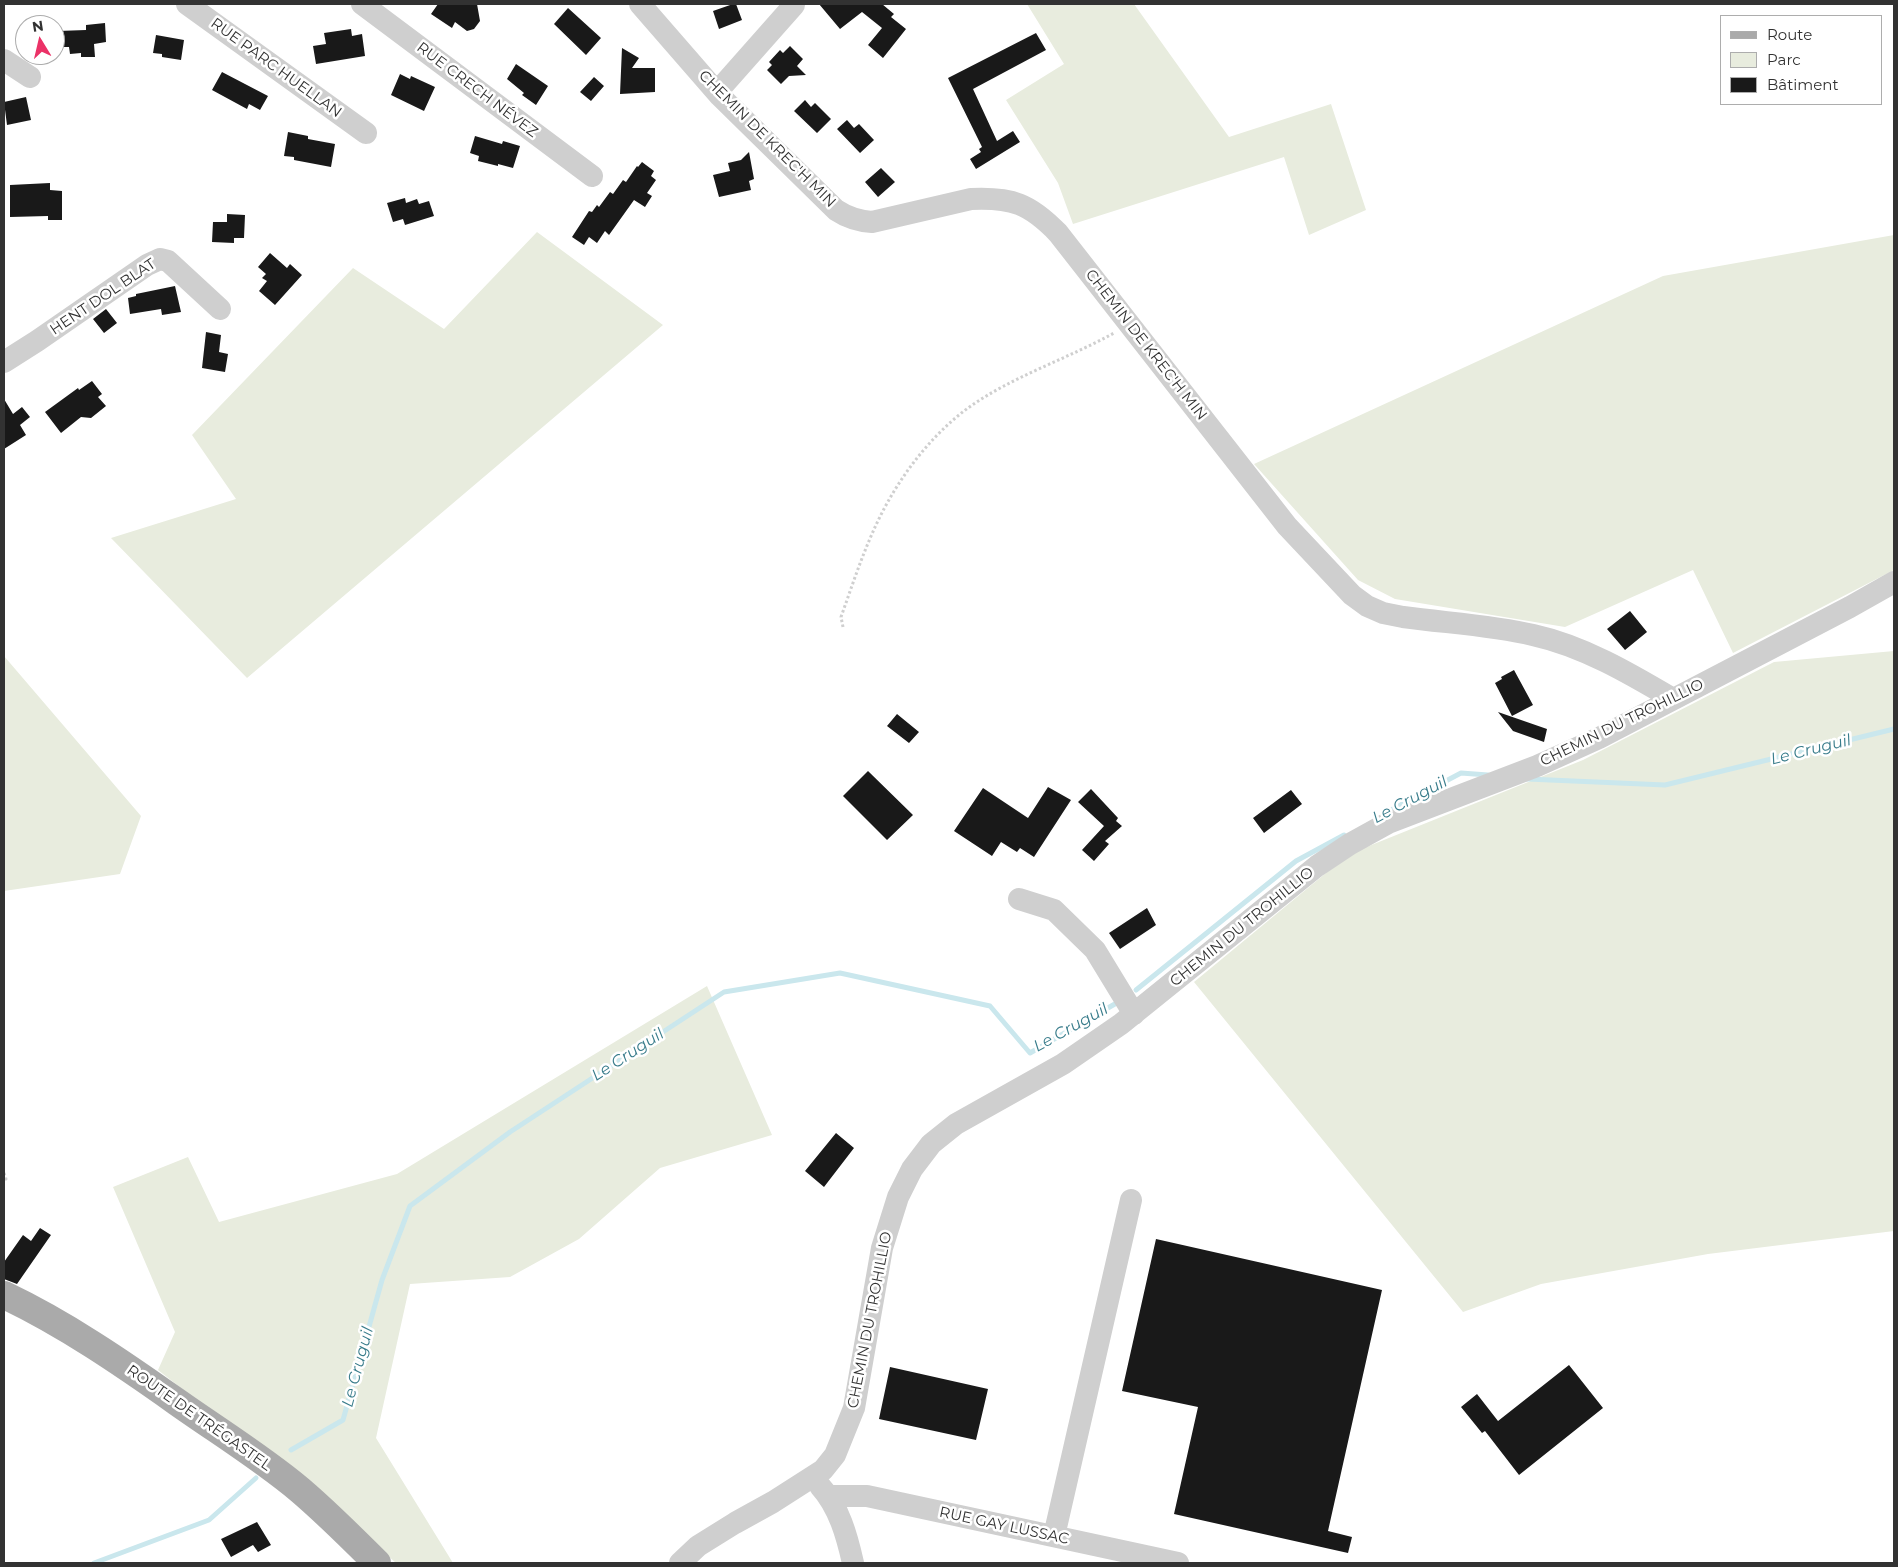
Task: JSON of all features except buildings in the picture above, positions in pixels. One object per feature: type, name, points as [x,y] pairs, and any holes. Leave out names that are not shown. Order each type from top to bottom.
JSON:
[{"type":"main road","name":"ROUTE DE TRÉGASTEL","points":[[4,1295],[35,1310],[79,1336],[146,1380],[244,1449],[299,1490],[377,1563]]},
{"type":"street","name":"RUE PARC HUELLAN","points":[[187,4],[366,133]]},
{"type":"street","name":"RUE CRECH NÉVEZ","points":[[362,4],[592,176]]},
{"type":"street","name":"CHEMIN DE KREC'H MIN","points":[[640,4],[717,92],[836,210],[847,217],[859,221],[872,222],[971,199],[1001,200],[1030,209],[1041,216],[1058,233],[1287,526],[1339,584],[1367,606],[1403,618],[1533,635],[1572,648],[1634,675],[1672,698]]},
{"type":"street","points":[[717,92],[794,5]]},
{"type":"street","points":[[4,60],[30,77]]},
{"type":"street","name":"HENT DOL BLAT","points":[[4,362],[147,265],[160,259],[168,261],[220,308]]},
{"type":"street","name":"CHEMIN DU TROHILLIO","points":[[680,1563],[698,1546],[813,1477],[823,1470],[835,1455],[854,1408],[882,1248],[898,1196],[921,1156],[931,1144],[956,1124],[1063,1064],[1134,1014],[1317,866],[1369,833],[1388,823],[1536,766],[1599,738],[1672,698],[1850,608],[1894,582]]},
{"type":"street","points":[[1019,899],[1054,910],[1095,950],[1134,1014]]},
{"type":"street","points":[[1054,1536],[1131,1200]]},
{"type":"street","points":[[813,1477],[829,1496],[848,1540],[854,1563]]},
{"type":"street","name":"RUE GAY LUSSAC","points":[[829,1496],[867,1496],[1178,1563]]},
{"type":"path","points":[[843,627],[841,617],[872,534],[892,494],[929,445],[968,408],[1014,382],[1100,341],[1130,324]]},
{"type":"path","points":[[4,1173],[6,1179],[4,1179]]},
{"type":"green space","points":[[1027,4],[1134,4],[1229,137],[1331,104],[1366,210],[1309,235],[1284,157],[1073,224],[1058,183],[1006,100],[1064,64]]},
{"type":"green space","points":[[537,232],[663,325],[247,678],[111,538],[236,499],[192,435],[353,268],[444,329]]},
{"type":"green space","points":[[1894,235],[1894,570],[1733,653],[1693,570],[1565,627],[1395,599],[1358,580],[1254,464],[1663,276]]},
{"type":"green space","points":[[1894,651],[1894,1231],[1708,1254],[1541,1284],[1463,1312],[1194,982],[1349,854],[1583,760],[1774,662]]},
{"type":"green space","points":[[4,656],[141,816],[120,874],[4,891]]},
{"type":"green space","points":[[707,986],[772,1135],[660,1168],[579,1239],[510,1277],[410,1284],[376,1438],[453,1563],[396,1563],[339,1512],[158,1370],[175,1332],[113,1187],[188,1157],[219,1222],[397,1174]]},
{"type":"waterway","name":"Le Cruguil","points":[[1527,779],[1665,785],[1894,729]]},
{"type":"waterway","name":"Le Cruguil","points":[[1391,810],[1461,773],[1488,775]]},
{"type":"waterway","name":"Le Cruguil","points":[[1136,990],[1296,861],[1344,835]]},
{"type":"waterway","name":"Le Cruguil","points":[[291,1450],[343,1420],[382,1280],[410,1206],[510,1132],[724,992],[840,973],[990,1006],[1030,1053],[1120,1001]]},
{"type":"waterway","name":"Le Cruguil","points":[[94,1563],[209,1520],[256,1478]]}]
